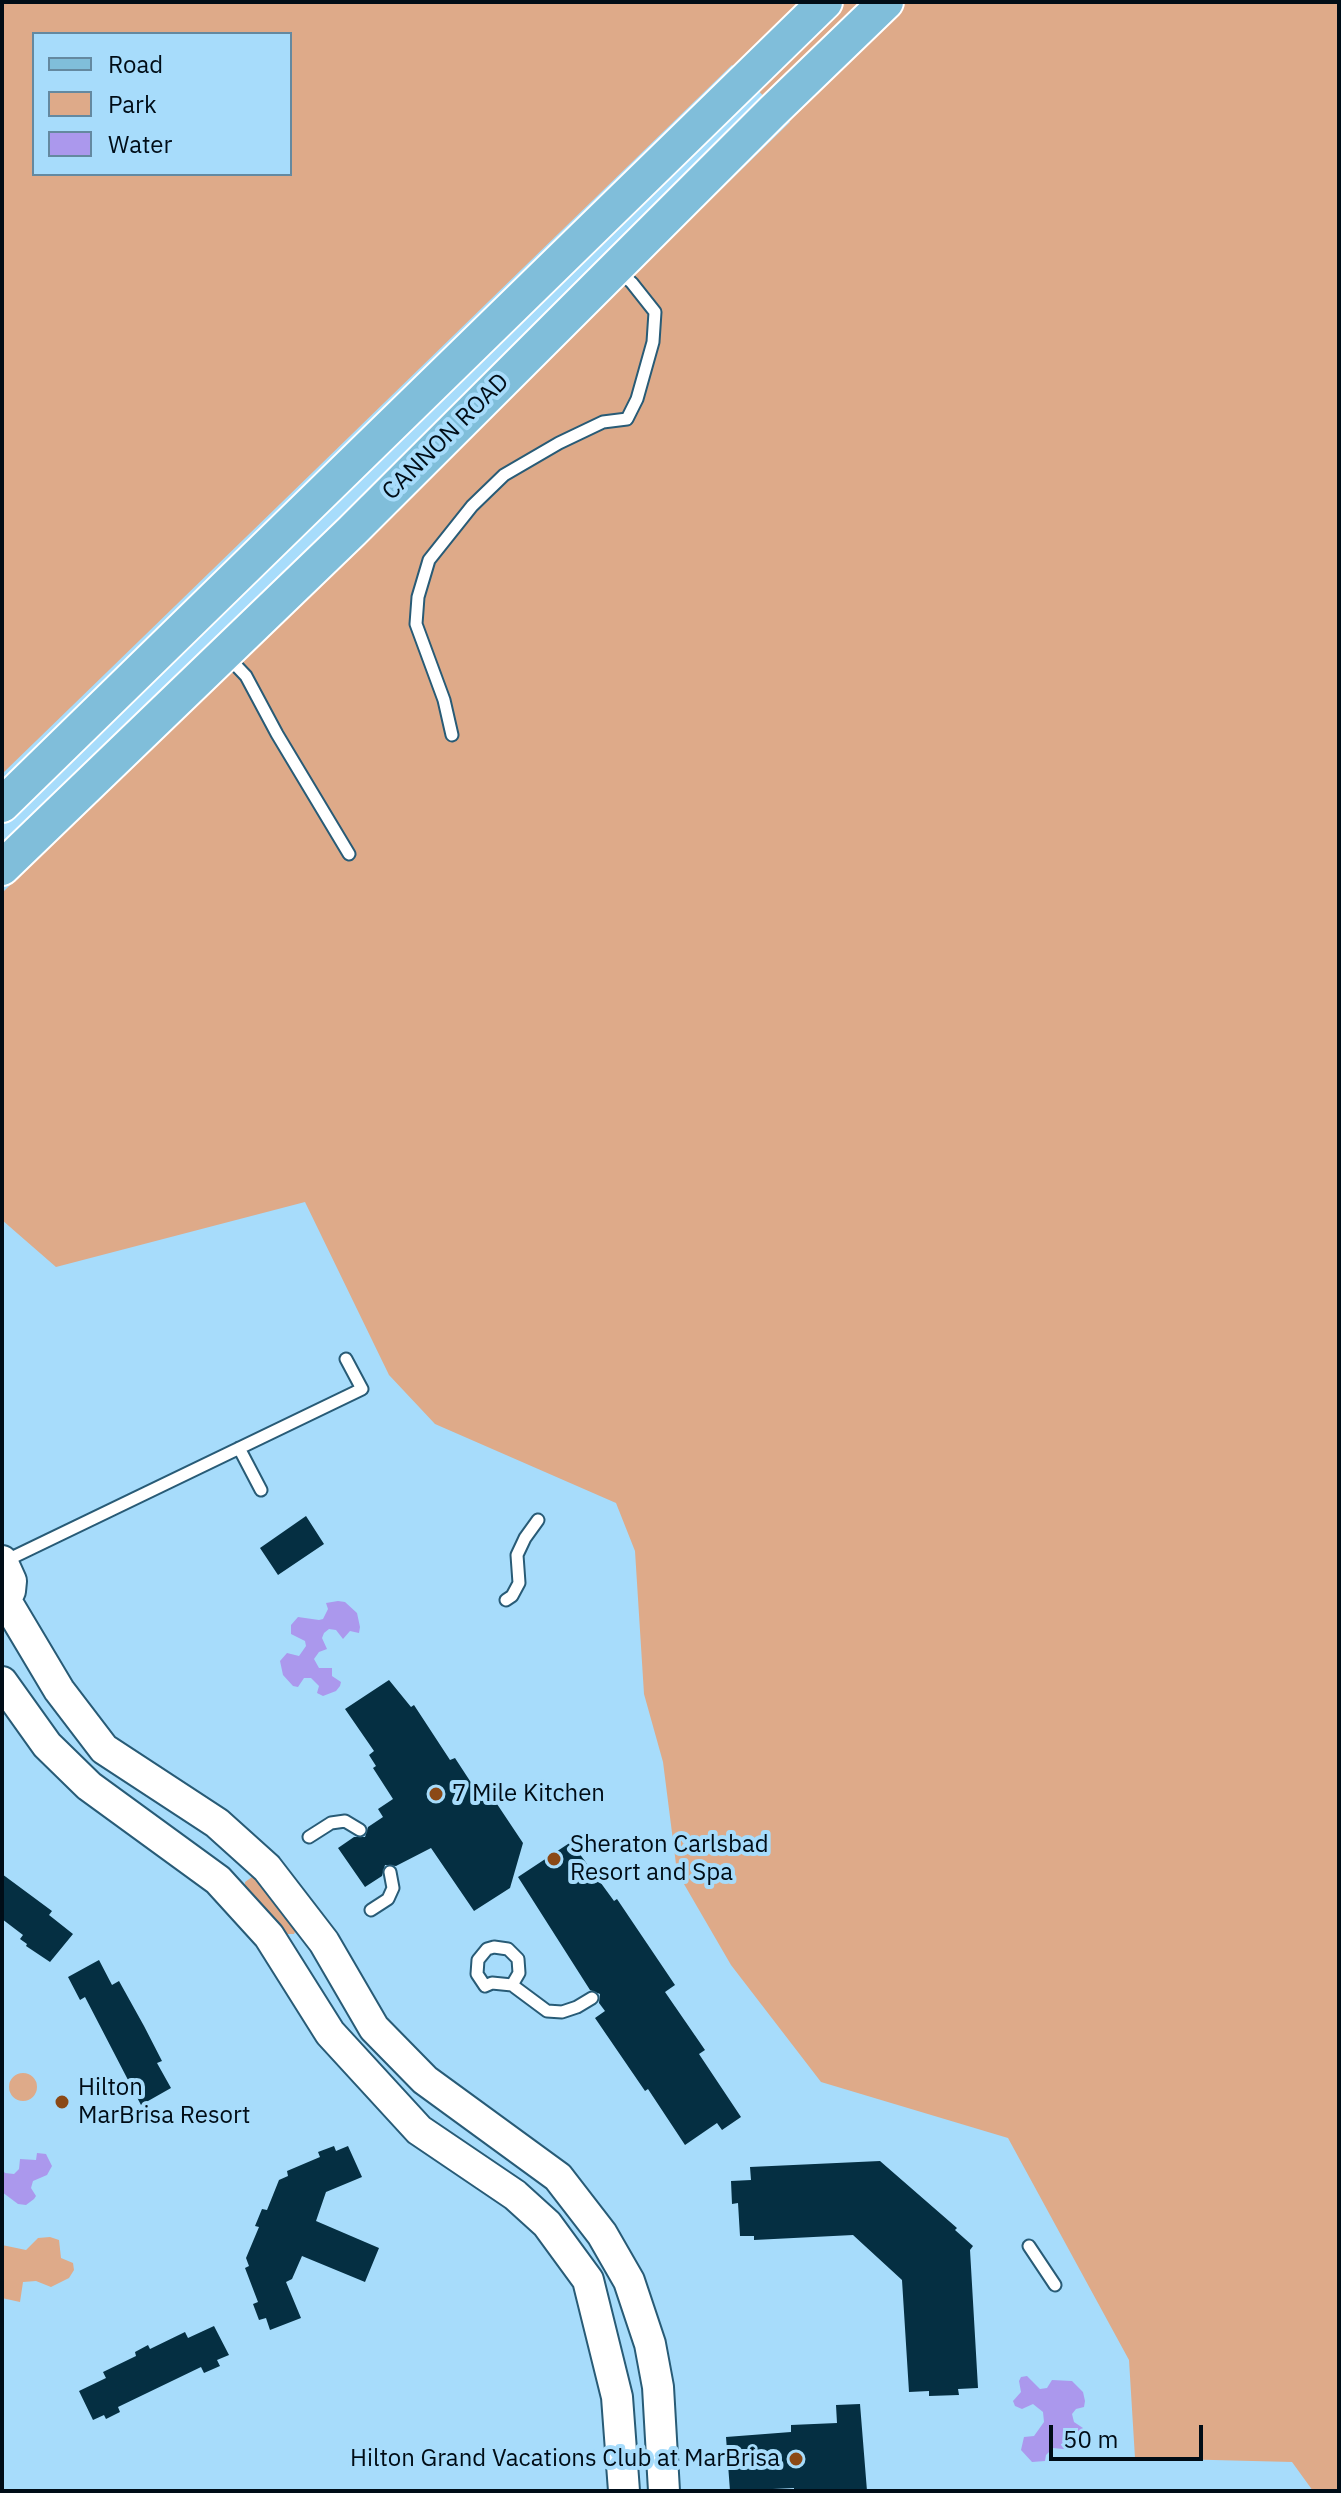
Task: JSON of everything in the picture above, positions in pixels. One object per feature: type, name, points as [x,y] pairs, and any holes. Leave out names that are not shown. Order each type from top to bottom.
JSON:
[{"type":"main road","name":"CANNON ROAD","points":[[2,805],[825,2]]},
{"type":"main road","name":"CANNON ROAD","points":[[2,868],[352,531],[886,2]]},
{"type":"street","points":[[2,1562],[11,1581],[4,1603],[59,1690],[104,1749],[217,1823],[267,1868],[324,1942],[374,2028],[425,2080],[558,2177],[602,2234],[629,2281],[650,2344],[658,2387],[664,2491]]},
{"type":"street","points":[[2,1682],[52,1750],[89,1786],[214,1877],[269,1936],[330,2033],[419,2130],[515,2195],[547,2224],[588,2280],[617,2397],[624,2491]]},
{"type":"street","points":[[52,1750],[84,1723]]},
{"type":"street","points":[[214,1877],[245,1847]]},
{"type":"lane","points":[[452,735],[444,700],[416,624],[418,597],[429,560],[472,506],[504,475],[603,422],[627,419],[637,399],[653,342],[655,312],[616,268]]},
{"type":"lane","points":[[224,653],[246,676],[349,854]]},
{"type":"lane","points":[[2,1562],[362,1389],[346,1359]]},
{"type":"lane","points":[[239,1448],[261,1490]]},
{"type":"lane","points":[[506,1600],[519,1583],[517,1555],[538,1520]]},
{"type":"lane","points":[[309,1837],[331,1823],[345,1821],[360,1830]]},
{"type":"lane","points":[[371,1910],[388,1899],[393,1888],[390,1872]]},
{"type":"lane","points":[[512,1985],[547,2011],[562,2012],[592,1998]]},
{"type":"lane","points":[[1029,2246],[1055,2285]]},
{"type":"green space","points":[[2,2],[1339,2],[1339,2491],[1313,2491],[1292,2462],[1135,2458],[1129,2360],[1008,2138],[821,2082],[731,1965],[677,1872],[663,1762],[644,1694],[635,1551],[616,1503],[435,1424],[389,1375],[305,1202],[56,1267],[2,1220],[2,893],[790,122],[732,65],[2,774]]},
{"type":"green space","points":[[252,1877],[262,1884],[296,1930],[294,1934],[283,1934],[245,1890],[245,1882]]},
{"type":"green space","points":[[23,2073],[33,2077],[37,2087],[33,2097],[23,2101],[13,2097],[9,2087],[13,2077]]},
{"type":"green space","points":[[38,2238],[59,2240],[61,2258],[73,2263],[74,2270],[69,2278],[51,2287],[36,2281],[23,2282],[20,2302],[2,2298],[2,2245],[26,2250]]},
{"type":"water","points":[[345,1602],[357,1613],[359,1633],[350,1631],[343,1639],[336,1630],[329,1629],[322,1638],[327,1649],[319,1652],[314,1659],[319,1668],[332,1668],[332,1676],[341,1682],[340,1686],[323,1696],[317,1693],[319,1686],[311,1678],[304,1678],[298,1687],[293,1686],[283,1675],[280,1661],[287,1653],[299,1656],[306,1646],[305,1641],[291,1634],[291,1625],[298,1617],[323,1619],[328,1609],[326,1603]]},
{"type":"water","points":[[37,2153],[46,2154],[52,2166],[47,2175],[33,2181],[34,2199],[26,2205],[18,2204],[2,2192],[2,2169],[5,2173],[14,2174],[19,2169],[20,2159],[36,2160]]},
{"type":"water","points":[[1027,2376],[1040,2389],[1047,2388],[1052,2380],[1072,2381],[1083,2392],[1084,2407],[1072,2414],[1074,2422],[1083,2428],[1080,2443],[1073,2450],[1053,2448],[1045,2461],[1032,2462],[1021,2450],[1024,2437],[1034,2436],[1044,2422],[1043,2412],[1033,2404],[1022,2409],[1015,2406],[1013,2401],[1021,2392],[1021,2377]]},
{"type":"building","points":[[306,1516],[324,1544],[278,1575],[260,1548]]},
{"type":"building","name":"7 Mile Kitchen","points":[[389,1680],[411,1707],[414,1705],[450,1760],[455,1758],[485,1804],[493,1798],[523,1843],[510,1888],[474,1911],[431,1848],[396,1866],[385,1865],[382,1876],[365,1887],[338,1848],[354,1837],[365,1837],[368,1827],[383,1817],[378,1809],[393,1799],[373,1768],[376,1766],[369,1755],[374,1751],[345,1709]]},
{"type":"building","points":[[571,1842],[614,1901],[617,1899],[675,1985],[665,1992],[705,2050],[699,2054],[741,2117],[722,2130],[717,2123],[685,2145],[595,2018],[605,2011],[599,2003],[600,1994],[590,1990],[518,1877]]},
{"type":"building","points":[[2,1874],[52,1911],[49,1915],[73,1934],[50,1962],[26,1946],[20,1939],[23,1935],[2,1919]]},
{"type":"building","points":[[99,1960],[112,1985],[119,1981],[162,2061],[157,2063],[171,2088],[141,2105],[85,1997],[80,2000],[68,1977]]},
{"type":"building","points":[[334,2146],[336,2151],[348,2146],[362,2177],[326,2192],[316,2221],[379,2248],[365,2282],[302,2256],[292,2279],[286,2282],[301,2318],[270,2330],[266,2318],[259,2320],[253,2304],[258,2302],[245,2268],[249,2266],[246,2258],[259,2227],[255,2226],[262,2209],[267,2210],[279,2180],[288,2176],[287,2171],[320,2157],[318,2152]]},
{"type":"building","points":[[880,2161],[957,2228],[955,2230],[973,2246],[970,2250],[978,2388],[958,2389],[959,2395],[929,2396],[929,2391],[909,2392],[902,2280],[853,2235],[754,2240],[754,2236],[740,2236],[738,2203],[732,2204],[731,2181],[751,2180],[750,2167]]},
{"type":"building","points":[[214,2326],[229,2355],[217,2360],[220,2366],[204,2373],[201,2367],[118,2407],[120,2412],[106,2419],[104,2415],[93,2420],[79,2391],[106,2378],[103,2372],[136,2356],[135,2352],[148,2345],[150,2349],[185,2332],[188,2338]]},
{"type":"building","name":"Hilton Grand Vacations Club at MarBrisa","points":[[860,2404],[867,2491],[794,2491],[794,2488],[730,2491],[726,2437],[791,2432],[791,2425],[837,2423],[836,2405]]},
{"type":"place","name":"7 Mile Kitchen","points":[[436,1794]]},
{"type":"place","name":"Sheraton Carlsbad Resort and Spa","points":[[554,1859]]},
{"type":"place","name":"Hilton MarBrisa Resort","points":[[62,2102]]},
{"type":"place","name":"Hilton Grand Vacations Club at MarBrisa","points":[[796,2459]]}]
